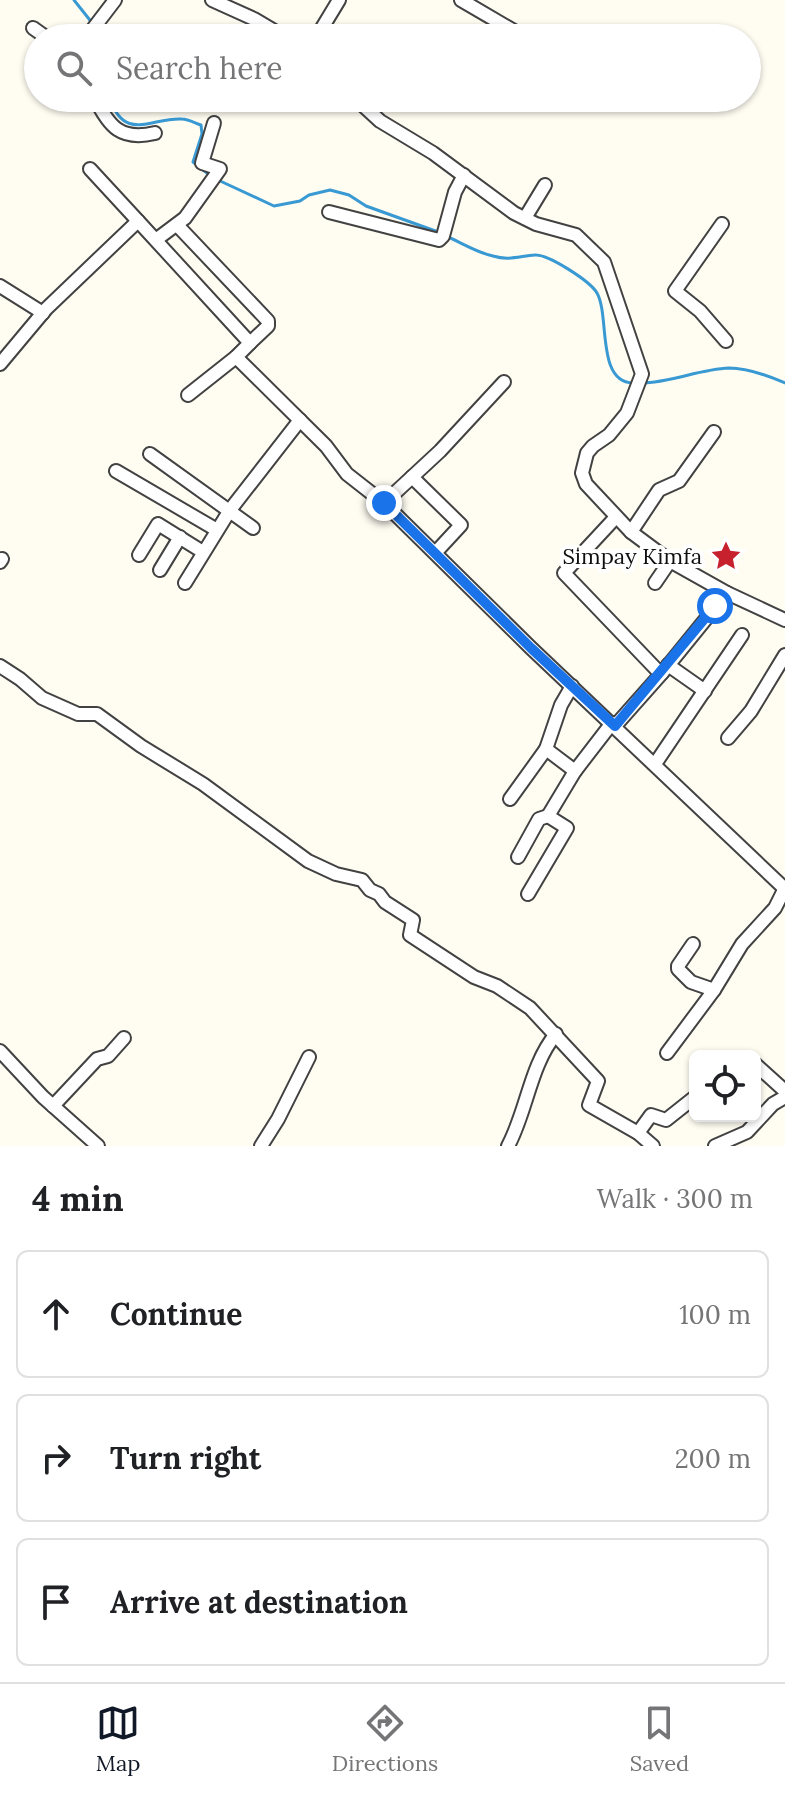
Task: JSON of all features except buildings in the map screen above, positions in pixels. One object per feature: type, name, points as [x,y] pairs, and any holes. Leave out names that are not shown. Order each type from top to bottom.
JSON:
[{"type":"street","points":[[95,24],[115,0]]},
{"type":"street","points":[[212,0],[262,24]]},
{"type":"street","points":[[324,24],[339,0]]},
{"type":"street","points":[[461,0],[502,24]]},
{"type":"street","points":[[102,112],[118,130],[127,135],[155,133]]},
{"type":"street","points":[[372,112],[380,121],[525,218],[576,235],[604,262],[642,374],[632,404],[618,425],[587,453],[582,473],[586,484],[631,532],[670,561],[727,593],[785,620]]},
{"type":"street","points":[[157,239],[194,208],[220,169],[202,163],[214,123]]},
{"type":"street","points":[[90,169],[250,343]]},
{"type":"street","points":[[329,212],[437,240],[444,232],[455,192],[464,175]]},
{"type":"street","points":[[525,218],[545,185]]},
{"type":"street","points":[[0,364],[43,313],[138,221]]},
{"type":"street","points":[[722,224],[675,291],[700,311],[726,341]]},
{"type":"street","points":[[177,225],[268,321],[268,326],[236,357],[188,395]]},
{"type":"street","points":[[0,286],[43,313]]},
{"type":"street","points":[[236,357],[326,446],[347,474],[384,503],[436,552],[785,889],[775,908],[742,944],[714,990],[667,1053]]},
{"type":"street","points":[[384,503],[440,451],[504,382]]},
{"type":"street","points":[[185,583],[230,510],[300,420]]},
{"type":"street","points":[[631,532],[664,487],[679,481],[714,432]]},
{"type":"street","points":[[150,454],[253,528]]},
{"type":"street","points":[[116,471],[217,530]]},
{"type":"street","points":[[412,477],[461,525],[436,552]]},
{"type":"street","points":[[616,517],[564,573],[665,669],[705,691]]},
{"type":"street","points":[[139,555],[158,524],[203,552]]},
{"type":"street","points":[[160,570],[180,537]]},
{"type":"street","points":[[655,583],[670,561]]},
{"type":"street","points":[[518,857],[539,819],[548,816],[575,771],[727,593]]},
{"type":"street","points":[[655,764],[742,635]]},
{"type":"street","points":[[728,738],[751,711],[785,655]]},
{"type":"street","points":[[0,666],[42,698],[78,714],[97,714],[141,746],[203,784],[308,861],[336,874],[364,881],[385,902],[413,920],[410,935],[474,977],[497,986],[530,1008],[598,1081],[589,1105],[638,1133],[653,1146]]},
{"type":"street","points":[[510,799],[546,749],[561,705],[572,686]]},
{"type":"street","points":[[546,749],[575,771]]},
{"type":"street","points":[[528,894],[567,828],[548,816]]},
{"type":"street","points":[[693,944],[678,969],[691,982],[714,990]]},
{"type":"street","points":[[508,1146],[543,1054],[556,1034]]},
{"type":"street","points":[[53,1106],[97,1059],[108,1056],[124,1038]]},
{"type":"street","points":[[0,1051],[53,1106],[98,1146]]},
{"type":"street","points":[[261,1146],[309,1057]]},
{"type":"street","points":[[715,1146],[747,1132],[785,1094],[761,1070]]},
{"type":"street","points":[[638,1133],[651,1115],[666,1120],[689,1102]]},
{"type":"waterway","points":[[74,0],[93,24]]},
{"type":"waterway","points":[[116,112],[131,124],[182,119],[201,125],[202,134],[193,162],[212,177]]},
{"type":"waterway","points":[[218,180],[274,206],[330,190],[441,233]]},
{"type":"waterway","points":[[448,237],[482,253],[499,257],[541,256],[558,263],[586,282],[597,293],[601,303],[606,346],[614,372],[621,380],[633,383]]},
{"type":"waterway","points":[[641,383],[729,368],[765,375],[785,383]]},
{"type":"place","name":"Simpay Kimfa","points":[[726,556]]},
{"type":"route","points":[[384,503],[615,726],[715,606]]}]
